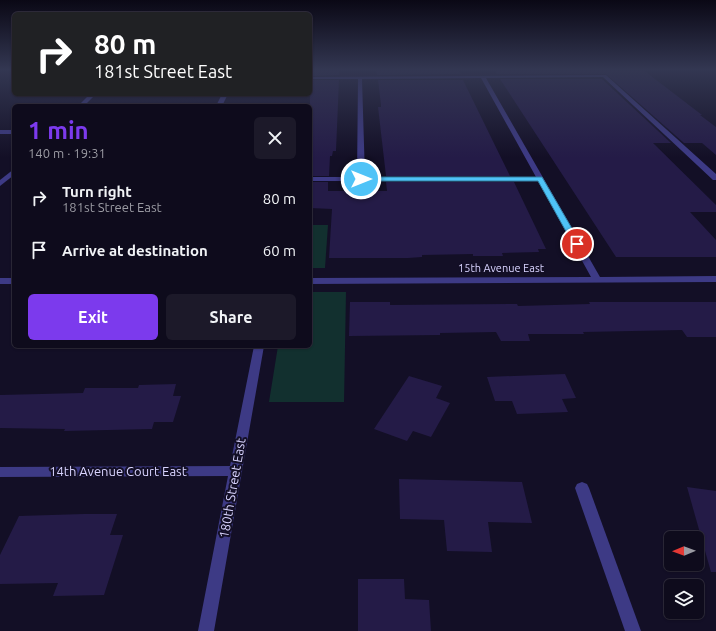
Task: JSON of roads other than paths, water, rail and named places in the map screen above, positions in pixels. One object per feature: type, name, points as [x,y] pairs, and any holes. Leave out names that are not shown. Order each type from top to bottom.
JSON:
[{"type":"street","points":[[360,98],[361,179]]},
{"type":"street","points":[[495,98],[597,280]]},
{"type":"street","points":[[629,98],[716,178]]},
{"type":"street","points":[[0,132],[12,132]]},
{"type":"street","points":[[0,184],[12,173]]},
{"type":"street","points":[[312,179],[540,179]]},
{"type":"street","name":"15th Avenue East","points":[[312,281],[716,279]]},
{"type":"street","points":[[0,282],[12,281]]},
{"type":"street","name":"180th Street East","points":[[206,631],[259,348]]},
{"type":"street","name":"14th Avenue Court East","points":[[0,472],[236,471]]},
{"type":"street","points":[[582,488],[632,631]]}]
